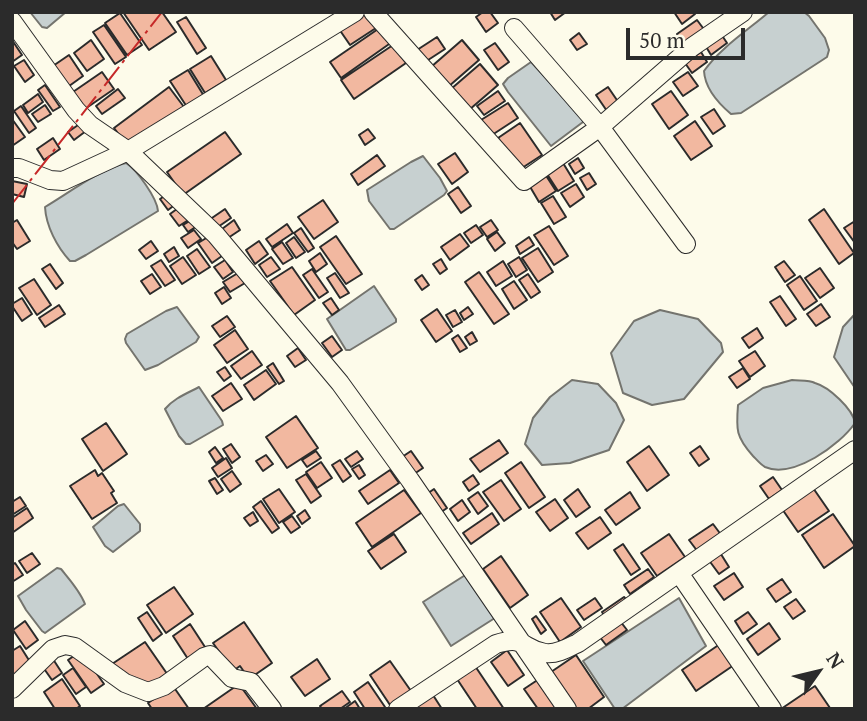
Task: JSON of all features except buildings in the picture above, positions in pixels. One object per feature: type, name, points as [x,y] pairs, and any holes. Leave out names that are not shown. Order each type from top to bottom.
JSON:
[{"type":"street","points":[[12,168],[19,168],[50,180],[63,181],[128,151],[355,12]]},
{"type":"street","points":[[373,12],[524,181],[600,127],[692,47],[743,12]]},
{"type":"street","points":[[12,21],[76,110],[90,125],[128,151],[216,235],[340,383],[568,709]]},
{"type":"street","points":[[514,28],[600,127],[686,244]]},
{"type":"street","points":[[398,709],[496,644],[510,640],[523,642],[548,654],[571,646],[855,450]]},
{"type":"street","points":[[679,573],[772,709]]},
{"type":"street","points":[[12,689],[53,649],[65,645],[75,647],[125,683],[148,692],[164,686],[210,655],[232,678],[251,682],[272,709]]},
{"type":"shaded area","points":[[30,12],[66,12],[47,28],[42,27]]},
{"type":"shaded area","points":[[769,12],[804,12],[825,38],[829,50],[827,57],[741,113],[731,114],[713,95],[704,71],[726,47]]},
{"type":"shaded area","points":[[531,62],[584,119],[551,146],[503,84]]},
{"type":"shaded area","points":[[423,156],[447,191],[394,229],[390,229],[369,201],[367,190]]},
{"type":"shaded area","points":[[126,163],[146,185],[158,211],[86,255],[70,261],[53,236],[45,207],[96,176]]},
{"type":"shaded area","points":[[374,286],[396,322],[346,350],[327,319]]},
{"type":"shaded area","points":[[177,307],[199,337],[196,342],[145,370],[126,343],[127,334]]},
{"type":"shaded area","points":[[660,310],[698,319],[721,343],[723,352],[684,399],[652,405],[623,393],[611,353],[634,321]]},
{"type":"shaded area","points":[[855,314],[855,388],[834,357],[843,327]]},
{"type":"shaded area","points":[[572,380],[598,384],[616,403],[624,420],[609,450],[570,463],[542,465],[525,444],[533,418],[550,397]]},
{"type":"shaded area","points":[[792,380],[813,382],[827,389],[845,405],[855,423],[839,441],[815,458],[789,468],[765,467],[740,438],[737,427],[738,405],[763,388]]},
{"type":"shaded area","points":[[199,387],[223,425],[186,444],[165,409]]},
{"type":"shaded area","points":[[124,504],[140,524],[140,531],[113,552],[105,546],[93,527]]},
{"type":"shaded area","points":[[57,568],[71,581],[85,604],[45,633],[18,596]]},
{"type":"shaded area","points":[[470,572],[498,616],[451,646],[423,602]]},
{"type":"shaded area","points":[[679,598],[706,646],[622,709],[615,709],[583,661]]},
{"type":"power","points":[[12,204],[162,12]]}]
